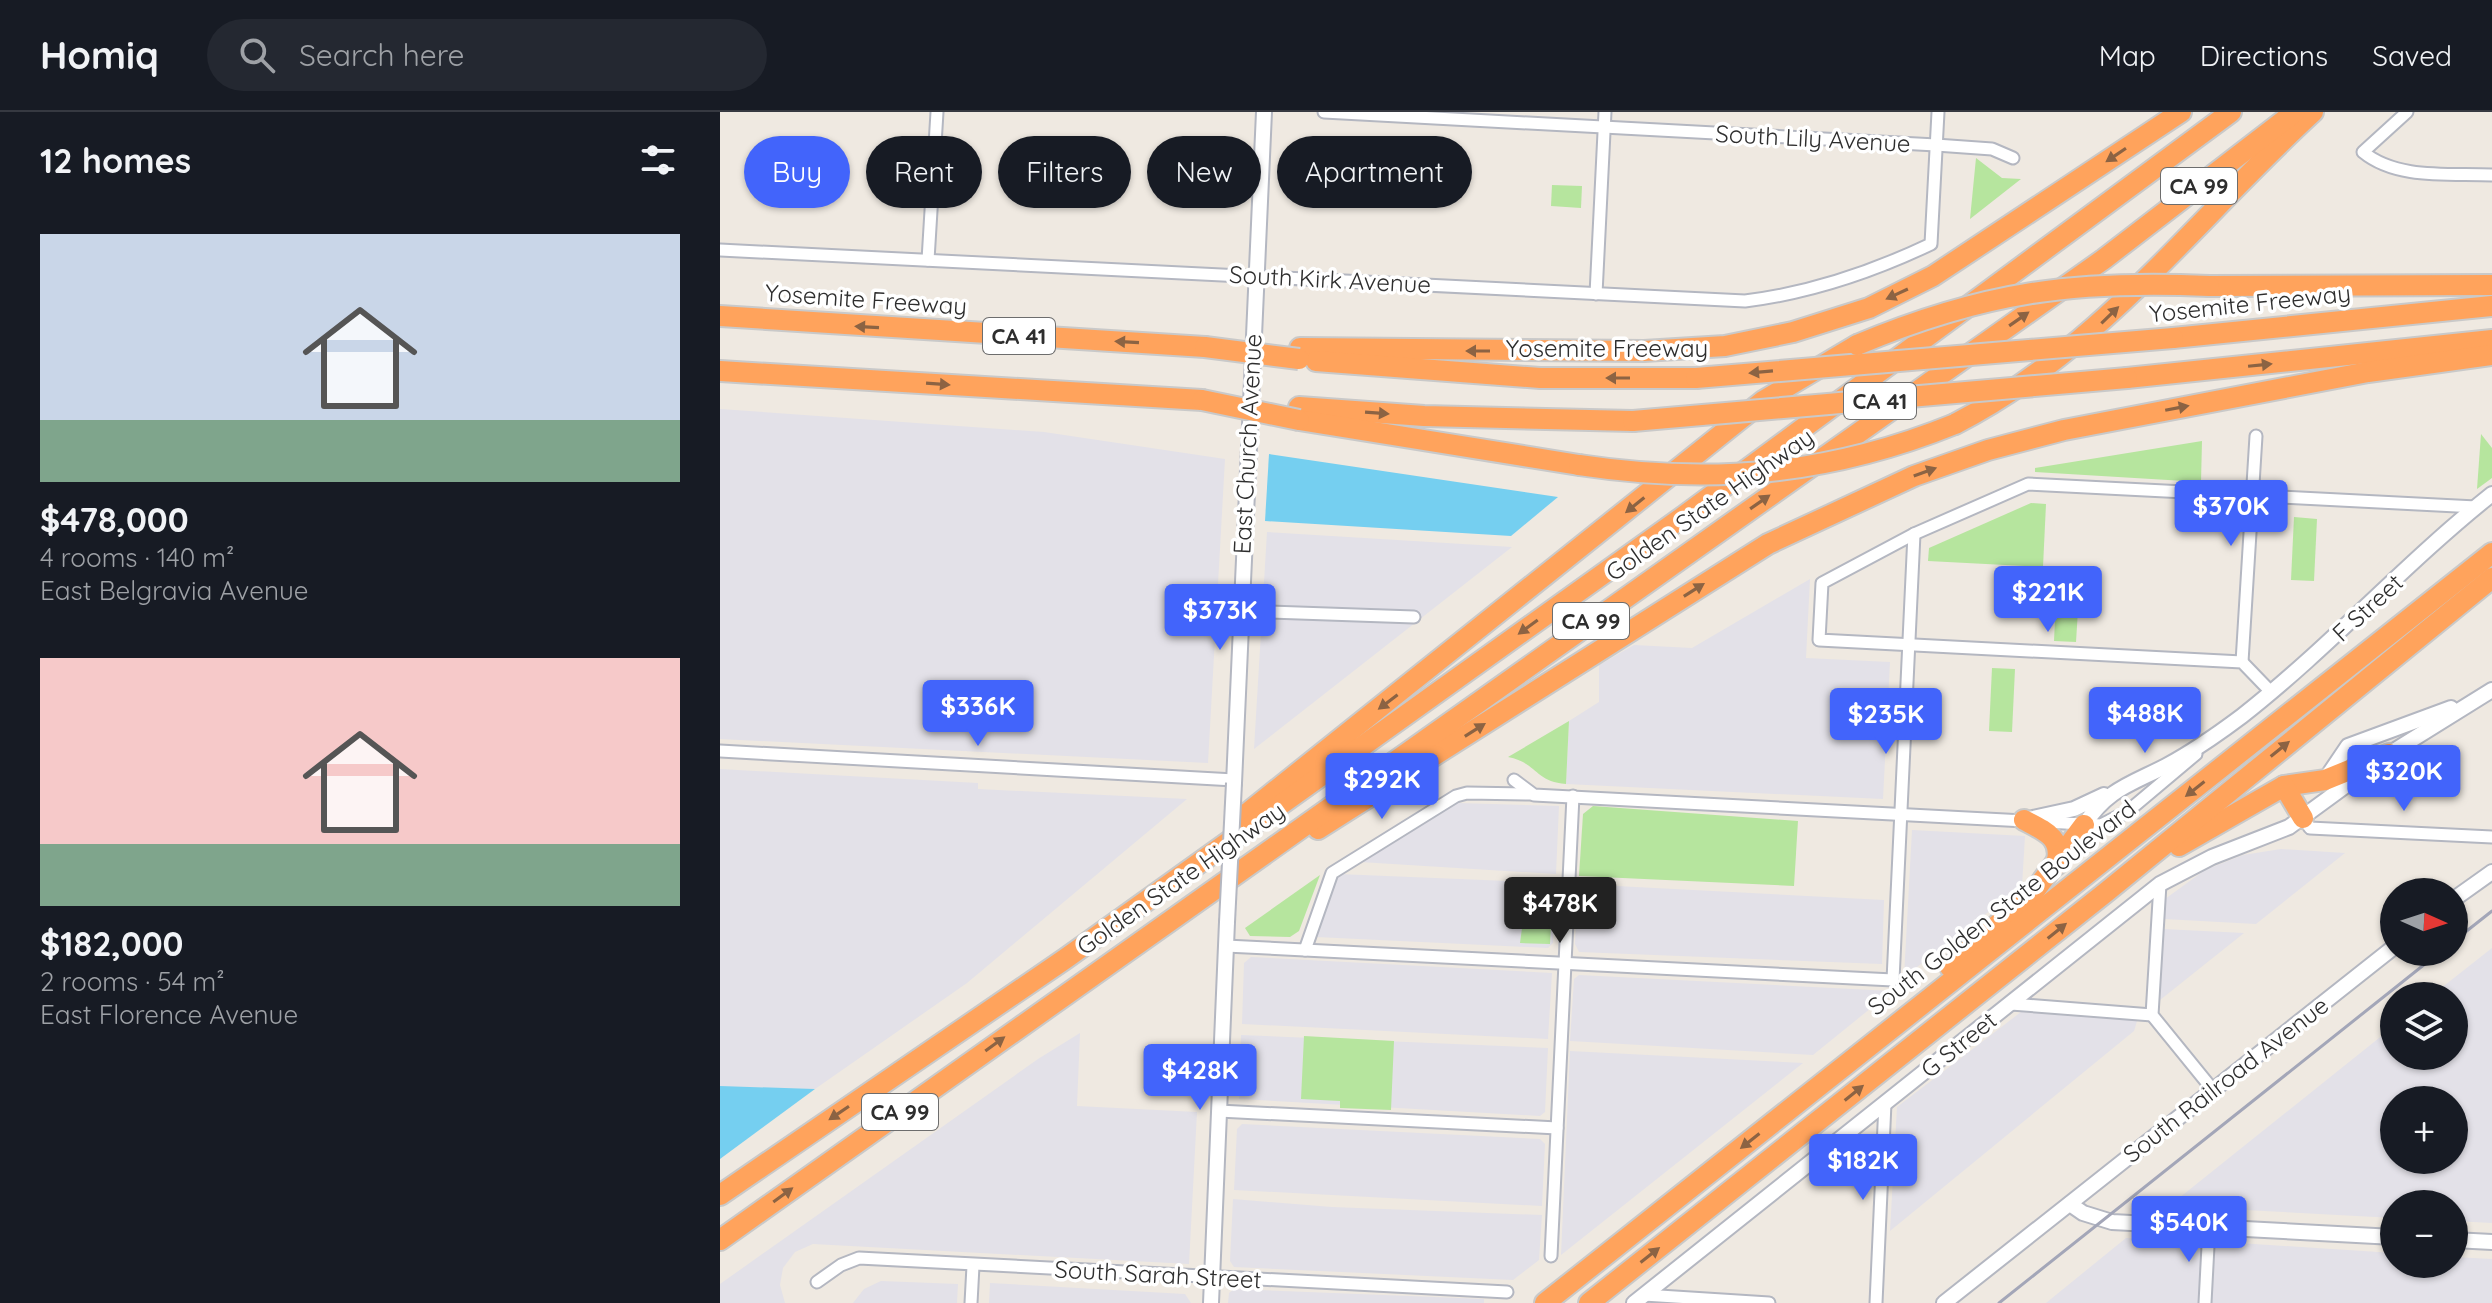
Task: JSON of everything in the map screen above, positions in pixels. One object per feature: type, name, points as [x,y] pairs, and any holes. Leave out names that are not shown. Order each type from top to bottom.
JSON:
[{"type":"highway","points":[[1300,354],[1644,351],[1725,346],[1793,332],[1869,308],[1933,276],[2181,112]]},
{"type":"highway","name":"Golden State Highway","points":[[720,1193],[1065,959],[1684,516],[2231,112]]},
{"type":"highway","name":"Golden State Highway","points":[[720,1240],[2104,259],[2295,112]]},
{"type":"highway","points":[[1299,413],[1579,465],[1656,475],[1750,475],[1855,457],[1955,424],[2000,400],[2082,341],[2313,112]]},
{"type":"highway","points":[[1065,959],[1763,401],[1857,345],[1935,314],[2029,291],[2119,283],[2209,286],[2492,285]]},
{"type":"highway","name":"Yosemite Freeway","points":[[720,315],[1300,354],[1540,378],[1696,378],[2173,338],[2492,306]]},
{"type":"highway","name":"CA 41","points":[[720,371],[1202,400],[1299,413],[1633,421],[2127,378],[2492,340]]},
{"type":"highway","points":[[1079,983],[1153,942],[1307,836],[1718,575],[1768,544],[1841,507],[1988,450],[2064,430],[2368,372],[2492,355]]},
{"type":"highway","name":"South Golden State Boulevard","points":[[1545,1303],[2492,553]]},
{"type":"highway","name":"South Golden State Boulevard","points":[[1589,1303],[2105,893],[2492,578]]},
{"type":"highway","points":[[2105,893],[2284,786],[2325,780],[2389,754]]},
{"type":"highway","points":[[2284,786],[2303,818]]},
{"type":"highway","points":[[2024,820],[2056,841],[2059,854],[2055,868]]},
{"type":"highway","points":[[1785,1113],[2033,893],[2055,868],[2084,825]]},
{"type":"street","points":[[928,260],[937,112]]},
{"type":"street","name":"East Church Avenue","points":[[1211,1303],[1264,112]]},
{"type":"street","name":"South Lily Avenue","points":[[1324,112],[1936,145],[1992,149],[2013,158]]},
{"type":"street","points":[[1596,294],[1605,112]]},
{"type":"street","points":[[1936,145],[1938,112]]},
{"type":"street","points":[[2407,112],[2363,152],[2377,163],[2394,169],[2492,175]]},
{"type":"street","name":"South Kirk Avenue","points":[[720,250],[1707,301],[1771,298],[1841,280],[1931,244],[1936,145]]},
{"type":"street","points":[[2242,662],[2256,436]]},
{"type":"street","points":[[2271,692],[2242,662],[1819,640],[1822,583],[1914,534],[2028,484],[2476,507]]},
{"type":"street","name":"F Street","points":[[2084,825],[2101,825],[2118,818],[2339,635],[2492,494]]},
{"type":"street","points":[[1226,946],[1893,980],[1914,534]]},
{"type":"street","points":[[1240,611],[1414,617]]},
{"type":"street","name":"G Street","points":[[1639,1299],[2160,884],[2212,857],[2275,835],[2389,754],[2487,693]]},
{"type":"street","name":"G Street","points":[[2303,818],[2340,754],[2358,740],[2487,693]]},
{"type":"street","name":"F Street","points":[[2084,825],[2096,807],[2116,789],[2167,765],[2240,717]]},
{"type":"street","points":[[720,751],[1234,782]]},
{"type":"street","points":[[1514,780],[1534,795]]},
{"type":"street","points":[[2024,820],[2074,809],[2116,789]]},
{"type":"street","points":[[1305,950],[1332,873],[1456,796],[1467,793],[1901,813],[2084,825]]},
{"type":"street","points":[[1551,1256],[1573,796]]},
{"type":"street","points":[[2303,818],[2310,828],[2492,837]]},
{"type":"street","points":[[2468,889],[2492,872]]},
{"type":"street","points":[[2160,884],[2152,1015],[2213,1090]]},
{"type":"street","name":"South Railroad Avenue","points":[[1944,1303],[2380,958]]},
{"type":"street","points":[[2011,1004],[2152,1015]]},
{"type":"street","points":[[1876,1303],[1885,1103]]},
{"type":"street","points":[[1219,1111],[1557,1128]]},
{"type":"street","points":[[2070,1204],[2083,1213],[2112,1222],[2380,1236]]},
{"type":"street","points":[[2205,1303],[2209,1227]]},
{"type":"street","points":[[2468,1241],[2492,1242]]},
{"type":"street","name":"South Sarah Street","points":[[817,1282],[841,1265],[859,1258],[1507,1292]]},
{"type":"street","points":[[971,1303],[973,1266]]},
{"type":"street","points":[[1639,1299],[1769,1303]]},
{"type":"shaded area","points":[[720,409],[1044,432],[1225,459],[1208,763],[720,739]]},
{"type":"shaded area","points":[[1267,532],[1512,547],[1254,749]]},
{"type":"shaded area","points":[[1810,579],[1806,658],[1890,662],[1883,799],[1566,784],[1569,721],[1599,702],[1599,665],[1634,645],[1692,648]]},
{"type":"shaded area","points":[[720,769],[978,783],[978,789],[1187,799],[967,983],[815,1089],[720,1087]]},
{"type":"shaded area","points":[[1458,803],[1559,806],[1556,874],[1360,862]]},
{"type":"shaded area","points":[[1912,830],[2025,836],[2022,886],[1904,977]]},
{"type":"shaded area","points":[[2281,849],[2345,853],[2256,924],[2164,919],[2165,899],[2205,870],[2243,855]]},
{"type":"shaded area","points":[[1338,874],[1556,883],[1553,943],[1548,948],[1316,937],[1330,882]]},
{"type":"shaded area","points":[[1578,884],[1884,900],[1882,964],[1579,952],[1575,944]]},
{"type":"shaded area","points":[[2163,929],[2244,933],[2160,1000]]},
{"type":"shaded area","points":[[2492,948],[2492,1223],[2468,1222],[2468,1190],[2380,1190],[2380,1217],[2169,1206],[2380,1037],[2380,1070],[2468,1070],[2468,982],[2449,982]]},
{"type":"shaded area","points":[[1251,957],[1552,973],[1548,1039],[1242,1024],[1244,963]]},
{"type":"shaded area","points":[[1579,975],[1892,991],[1813,1055],[1570,1041],[1574,979]]},
{"type":"shaded area","points":[[2021,1012],[2138,1018],[2134,1031],[1890,1231],[1897,1107]]},
{"type":"shaded area","points":[[1080,1033],[1077,1106],[1197,1112],[1189,1264],[813,1244],[795,1252],[783,1268],[780,1285],[785,1303],[720,1303],[720,1284],[1038,1059]]},
{"type":"shaded area","points":[[1241,1035],[1548,1048],[1545,1112],[1540,1116],[1239,1099]]},
{"type":"shaded area","points":[[1570,1051],[1803,1063],[1561,1255]]},
{"type":"shaded area","points":[[1242,1124],[1540,1139],[1545,1144],[1542,1206],[1234,1190],[1237,1129]]},
{"type":"shaded area","points":[[1233,1199],[1332,1207],[1542,1215],[1539,1260],[1513,1280],[1234,1267],[1230,1261]]},
{"type":"shaded area","points":[[2126,1238],[2193,1241],[2198,1246],[2220,1247],[2224,1242],[2380,1252],[2380,1278],[2468,1278],[2468,1258],[2492,1259],[2492,1303],[2046,1303]]},
{"type":"shaded area","points":[[881,1281],[958,1284],[957,1303],[853,1303],[864,1289]]},
{"type":"shaded area","points":[[990,1283],[1185,1294],[1191,1303],[989,1303]]},
{"type":"shaded area","points":[[1234,1289],[1484,1299],[1484,1303],[1228,1303],[1229,1293]]},
{"type":"green space","points":[[1976,158],[2002,178],[2021,179],[1970,219]]},
{"type":"green space","points":[[1552,185],[1582,186],[1581,208],[1551,206]]},
{"type":"green space","points":[[2481,434],[2492,448],[2492,478],[2477,489]]},
{"type":"green space","points":[[2202,441],[2201,482],[2035,472],[2035,468]]},
{"type":"green space","points":[[2031,503],[2046,504],[2043,567],[1928,561],[1929,548]]},
{"type":"green space","points":[[2294,517],[2317,519],[2314,581],[2291,580]]},
{"type":"green space","points":[[2057,578],[2080,579],[2076,642],[2054,641]]},
{"type":"green space","points":[[1992,668],[2015,669],[2012,732],[1989,731]]},
{"type":"green space","points":[[1569,721],[1566,784],[1541,776],[1525,763],[1508,757]]},
{"type":"green space","points":[[1593,806],[1798,821],[1794,886],[1579,876],[1583,814]]},
{"type":"green space","points":[[1320,875],[1299,931],[1290,937],[1250,936],[1245,928]]},
{"type":"green space","points":[[1521,881],[1553,883],[1550,944],[1520,943],[1522,928],[1529,929],[1532,922],[1522,908],[1529,890],[1521,888]]},
{"type":"green space","points":[[1304,1036],[1394,1041],[1391,1110],[1340,1108],[1340,1101],[1301,1099]]},
{"type":"water","points":[[1269,454],[1558,497],[1511,536],[1265,521]]},
{"type":"water","points":[[720,1086],[815,1089],[720,1159]]},
{"type":"railway","points":[[2468,930],[2492,911]]},
{"type":"railway","points":[[1999,1303],[2422,966]]}]
